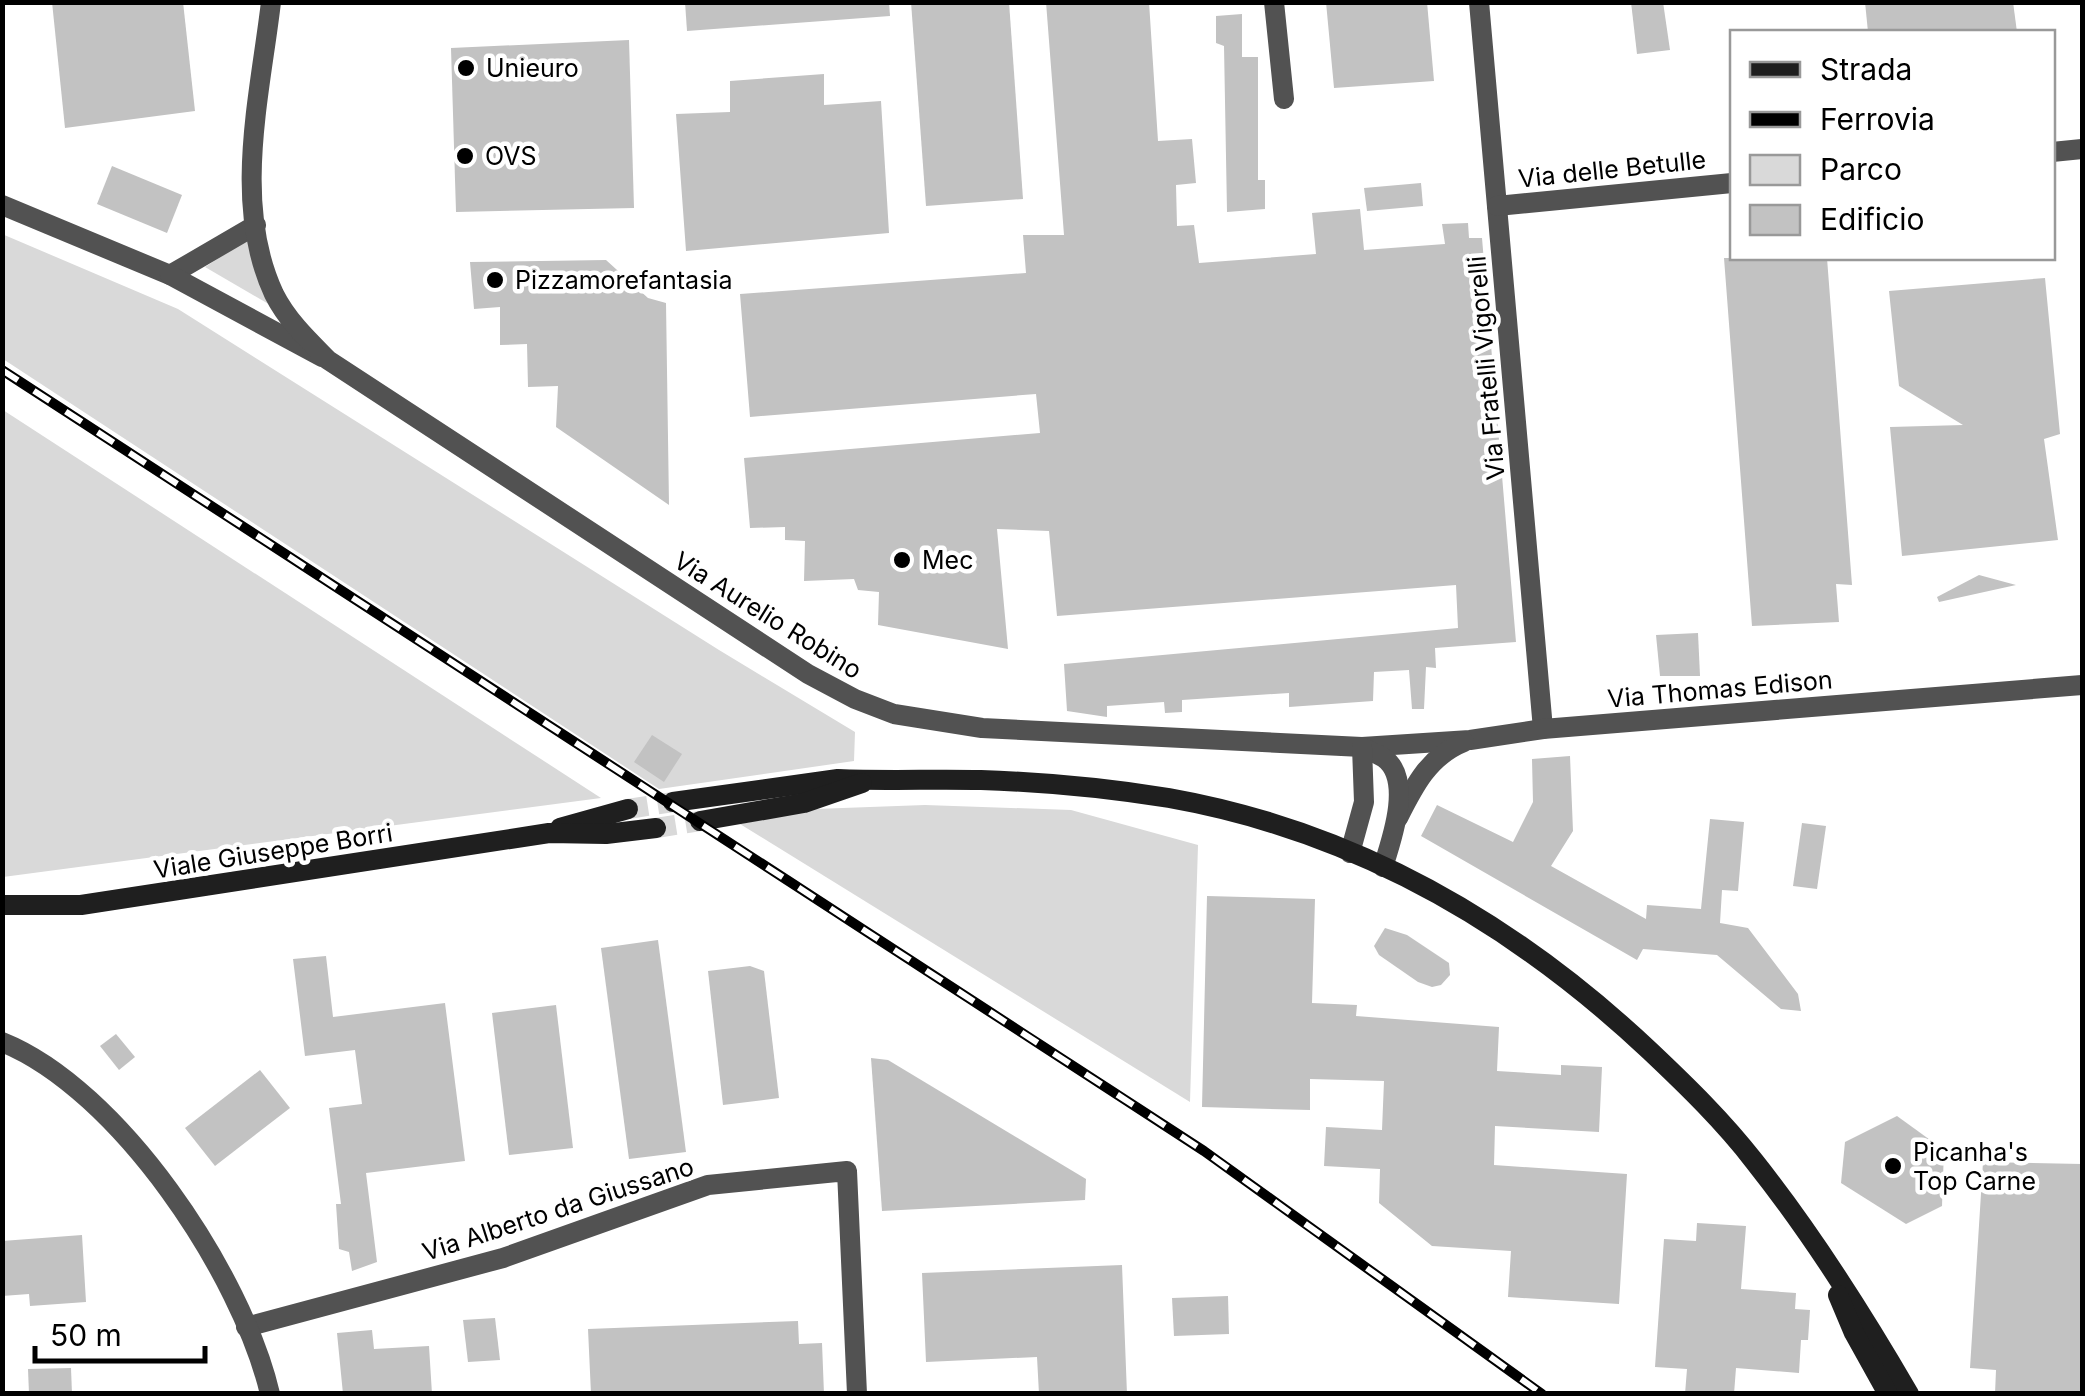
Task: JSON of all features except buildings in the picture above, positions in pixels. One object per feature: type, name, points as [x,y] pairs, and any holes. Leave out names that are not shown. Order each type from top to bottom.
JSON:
[{"type":"main road","points":[[673,802],[833,779],[1013,782],[1149,796],[1243,816],[1384,866],[1517,940],[1623,1026],[1690,1089],[1745,1150],[1824,1260],[1909,1394]]},
{"type":"main road","points":[[700,820],[804,803],[864,782]]},
{"type":"main road","name":"Viale Giuseppe Borri","points":[[2,906],[80,905],[549,832],[628,809]]},
{"type":"main road","name":"Viale Giuseppe Borri","points":[[549,832],[606,834],[656,828]]},
{"type":"main road","points":[[1824,1260],[1854,1333],[1888,1394]]},
{"type":"street","name":"Via Aurelio Robino","points":[[271,2],[250,184],[256,225],[274,294],[296,328],[328,360]]},
{"type":"street","points":[[1274,2],[1284,98]]},
{"type":"street","name":"Via Fratelli Vigorelli","points":[[1479,2],[1543,729]]},
{"type":"street","points":[[2055,152],[2082,149]]},
{"type":"street","name":"Via delle Betulle","points":[[1497,206],[1730,183]]},
{"type":"street","name":"Via Aurelio Robino","points":[[2,205],[170,275],[328,360],[808,674],[855,700],[894,714],[982,728],[1362,748]]},
{"type":"street","points":[[170,275],[256,225]]},
{"type":"street","name":"Via Thomas Edison","points":[[1362,748],[1470,740],[1543,729],[2082,685]]},
{"type":"street","points":[[1384,866],[1398,818],[1414,785],[1447,749],[1470,740]]},
{"type":"street","points":[[1350,852],[1364,802],[1362,748],[1388,760],[1398,782],[1398,818]]},
{"type":"street","points":[[2,1042],[24,1051],[72,1085],[136,1149],[192,1223],[246,1327],[270,1394]]},
{"type":"street","name":"Via Alberto da Giussano","points":[[246,1327],[503,1258],[708,1185],[847,1171],[857,1394]]},
{"type":"green space","points":[[2,234],[178,309],[855,732],[854,761],[659,789],[3,359]]},
{"type":"green space","points":[[250,238],[272,306],[205,267]]},
{"type":"green space","points":[[3,410],[601,798],[3,877]]},
{"type":"green space","points":[[925,805],[1071,810],[1198,845],[1190,1102],[740,824],[815,809]]},
{"type":"tunnel","points":[[628,809],[673,802]]},
{"type":"tunnel","points":[[656,828],[700,821]]},
{"type":"railway","points":[[2,370],[1204,1151],[1542,1394]]},
{"type":"place","name":"Unieuro","points":[[466,68]]},
{"type":"place","name":"OVS","points":[[465,156]]},
{"type":"place","name":"Pizzamorefantasia","points":[[495,280]]},
{"type":"place","name":"Mec","points":[[902,560]]},
{"type":"place","name":"Picanha's Top Carne","points":[[1893,1166]]}]
